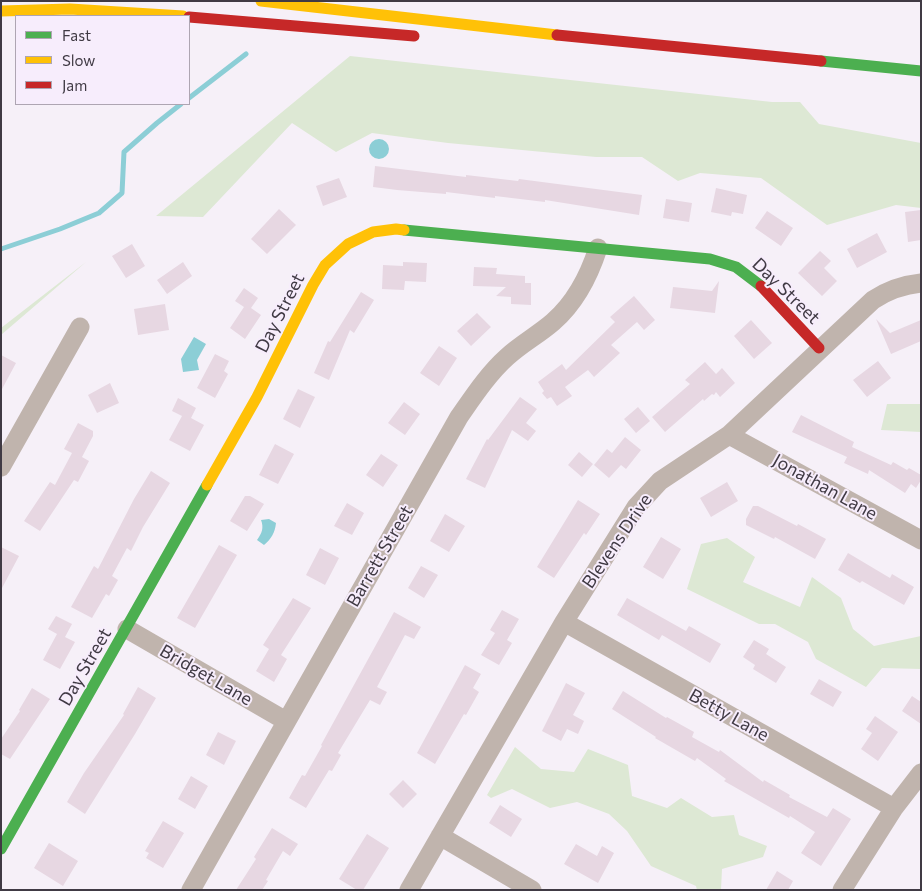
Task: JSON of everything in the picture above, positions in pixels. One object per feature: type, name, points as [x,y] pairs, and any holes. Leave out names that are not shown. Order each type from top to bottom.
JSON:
[{"type":"main road","points":[[261,1],[550,34],[921,72]]},
{"type":"main road","points":[[1,12],[35,9],[101,10],[169,15]]},
{"type":"main road","points":[[190,17],[395,36],[423,36]]},
{"type":"main road","points":[[480,37],[550,34]]},
{"type":"main road","name":"Day Street","points":[[1,848],[258,397],[313,285],[326,265],[348,244],[373,232],[396,228],[710,259],[736,267],[758,284],[819,348]]},
{"type":"street","name":"Barrett Street","points":[[191,890],[459,418],[481,386],[506,357],[554,322],[568,307],[590,273],[598,248]]},
{"type":"street","name":"Blevens Drive","points":[[409,890],[564,622],[644,497],[660,481],[729,435],[819,348],[873,300],[885,291],[900,286],[921,283]]},
{"type":"street","points":[[1,466],[80,327]]},
{"type":"street","name":"Jonathan Lane","points":[[729,435],[921,540]]},
{"type":"street","name":"Betty Lane","points":[[564,622],[894,808]]},
{"type":"street","name":"Bridget Lane","points":[[126,629],[286,721]]},
{"type":"street","points":[[842,890],[894,808],[921,773]]},
{"type":"street","points":[[440,836],[532,890]]},
{"type":"green space","points":[[350,56],[772,102],[800,102],[819,124],[921,143],[921,208],[896,205],[827,225],[761,178],[700,173],[678,181],[642,157],[596,157],[448,143],[372,133],[336,152],[292,123],[203,217],[156,216]]},
{"type":"green space","points":[[86,262],[1,335],[1,328]]},
{"type":"green space","points":[[887,404],[921,404],[921,432],[881,430]]},
{"type":"green space","points":[[727,538],[755,557],[743,582],[800,607],[812,577],[841,598],[853,629],[874,646],[921,636],[921,669],[882,668],[866,687],[816,659],[808,642],[775,624],[759,624],[687,589],[701,544]]},
{"type":"green space","points":[[515,747],[541,769],[574,772],[588,749],[628,765],[632,796],[667,808],[681,798],[712,817],[734,815],[739,835],[767,846],[763,857],[722,869],[721,890],[697,890],[696,886],[651,866],[627,831],[609,814],[577,802],[550,808],[512,789],[491,798],[487,795]]},
{"type":"water","points":[[379,139],[386,142],[389,149],[386,156],[379,159],[372,156],[369,149],[372,142]]},
{"type":"water","points":[[194,337],[206,344],[197,360],[199,370],[183,372],[181,359]]},
{"type":"water","points":[[269,519],[276,523],[272,536],[264,545],[257,540],[262,530],[261,520]]},
{"type":"building","points":[[375,166],[466,177],[466,175],[518,181],[519,179],[642,195],[639,215],[545,200],[545,202],[446,192],[446,194],[397,190],[373,187]]},
{"type":"building","points":[[339,178],[347,197],[323,206],[316,186]]},
{"type":"building","points":[[716,188],[747,195],[743,214],[732,212],[731,216],[711,212]]},
{"type":"building","points":[[666,199],[692,203],[689,222],[663,218]]},
{"type":"building","points":[[279,209],[296,225],[267,254],[251,239]]},
{"type":"building","points":[[921,210],[921,240],[908,242],[905,212]]},
{"type":"building","points":[[767,211],[793,228],[781,246],[755,228]]},
{"type":"building","points":[[877,233],[887,252],[857,268],[847,249]]},
{"type":"building","points":[[132,244],[145,266],[126,278],[112,256]]},
{"type":"building","points":[[820,251],[831,261],[824,268],[837,281],[822,296],[798,273]]},
{"type":"building","points":[[183,262],[192,276],[167,294],[157,280]]},
{"type":"building","points":[[403,262],[427,263],[426,282],[405,281],[404,290],[382,289],[383,265],[403,266]]},
{"type":"building","points":[[474,267],[497,268],[496,274],[525,276],[525,283],[531,283],[531,305],[511,304],[511,297],[496,296],[506,287],[473,286]]},
{"type":"building","points":[[719,281],[715,313],[670,308],[673,287],[712,291]]},
{"type":"building","points":[[244,288],[258,298],[251,308],[261,315],[245,339],[230,328],[244,307],[235,301]]},
{"type":"building","points":[[361,292],[374,300],[354,333],[350,330],[329,380],[314,373],[328,341],[330,342]]},
{"type":"building","points":[[634,296],[655,320],[644,330],[637,322],[611,345],[620,353],[594,377],[588,370],[565,387],[572,396],[557,406],[551,397],[547,399],[542,393],[544,391],[538,382],[562,364],[566,370],[615,322],[610,317]]},
{"type":"building","points":[[165,304],[169,330],[138,335],[134,309]]},
{"type":"building","points":[[477,313],[491,327],[471,346],[457,331]]},
{"type":"building","points":[[876,319],[890,333],[921,320],[921,341],[891,354]]},
{"type":"building","points":[[751,320],[772,343],[754,359],[734,336]]},
{"type":"building","points":[[439,346],[457,358],[439,386],[420,373]]},
{"type":"building","points":[[215,354],[229,361],[224,371],[228,374],[215,398],[197,388]]},
{"type":"building","points":[[1,355],[16,363],[1,391]]},
{"type":"building","points":[[878,361],[891,378],[867,397],[853,380]]},
{"type":"building","points":[[705,362],[716,374],[722,368],[735,383],[720,397],[716,392],[704,401],[703,399],[665,432],[652,417],[690,384],[685,380]]},
{"type":"building","points":[[110,383],[119,403],[97,413],[88,395]]},
{"type":"building","points":[[298,389],[315,397],[300,428],[283,419]]},
{"type":"building","points":[[520,397],[537,409],[526,423],[536,431],[528,441],[512,430],[485,488],[466,479],[487,439]]},
{"type":"building","points":[[178,398],[196,408],[191,418],[204,425],[190,451],[169,440],[182,416],[172,411]]},
{"type":"building","points":[[404,402],[420,414],[405,435],[388,423]]},
{"type":"building","points":[[638,407],[650,421],[636,433],[624,419]]},
{"type":"building","points":[[801,415],[854,442],[852,447],[891,465],[893,462],[907,470],[909,468],[921,475],[921,480],[916,488],[911,484],[905,493],[869,470],[868,474],[844,463],[847,457],[792,432]]},
{"type":"building","points":[[78,423],[93,431],[93,436],[82,457],[89,461],[78,482],[74,480],[40,531],[24,521],[50,482],[55,485],[72,453],[64,449]]},
{"type":"building","points":[[625,437],[641,450],[626,469],[621,465],[609,478],[594,465],[607,449],[612,453]]},
{"type":"building","points":[[275,444],[294,454],[278,484],[259,475]]},
{"type":"building","points":[[579,452],[593,464],[582,477],[568,465]]},
{"type":"building","points":[[381,454],[398,465],[383,487],[366,475]]},
{"type":"building","points":[[151,471],[170,483],[143,527],[131,551],[127,548],[112,576],[118,580],[109,596],[106,594],[92,618],[71,607],[94,566],[98,569],[134,499]]},
{"type":"building","points":[[727,482],[738,501],[711,517],[700,498]]},
{"type":"building","points":[[245,496],[250,496],[264,504],[247,531],[230,521]]},
{"type":"building","points":[[578,500],[600,514],[586,535],[584,533],[554,578],[537,567]]},
{"type":"building","points":[[347,503],[364,513],[352,535],[334,526]]},
{"type":"building","points":[[753,506],[758,506],[797,526],[798,524],[826,539],[815,559],[775,537],[774,539],[746,525],[746,519]]},
{"type":"building","points":[[445,514],[465,526],[449,552],[430,541]]},
{"type":"building","points":[[661,537],[681,549],[663,579],[643,567]]},
{"type":"building","points":[[219,545],[237,555],[195,628],[177,618]]},
{"type":"building","points":[[1,547],[19,556],[1,590]]},
{"type":"building","points":[[320,548],[339,558],[325,585],[306,575]]},
{"type":"building","points":[[848,553],[890,578],[892,574],[914,587],[904,605],[862,581],[860,583],[838,570]]},
{"type":"building","points":[[421,566],[438,575],[424,598],[408,588]]},
{"type":"building","points":[[293,598],[311,608],[281,655],[287,659],[274,682],[256,671],[269,649],[263,645]]},
{"type":"building","points":[[627,598],[686,631],[689,626],[721,644],[710,663],[662,635],[659,640],[617,615]]},
{"type":"building","points":[[502,610],[519,619],[507,640],[512,643],[499,665],[481,655],[495,633],[490,630]]},
{"type":"building","points":[[394,612],[421,627],[414,639],[405,635],[377,687],[387,692],[380,705],[370,700],[338,753],[341,755],[332,771],[329,770],[306,808],[289,798],[302,775],[305,776],[322,746]]},
{"type":"building","points":[[56,616],[72,624],[65,637],[75,642],[60,669],[43,660],[57,634],[48,629]]},
{"type":"building","points":[[754,640],[769,649],[766,654],[786,667],[776,683],[753,669],[755,665],[743,657]]},
{"type":"building","points":[[465,665],[481,674],[473,688],[479,692],[435,764],[417,753]]},
{"type":"building","points":[[819,679],[842,692],[833,707],[810,694]]},
{"type":"building","points":[[566,683],[585,693],[573,715],[584,721],[578,734],[567,729],[561,741],[542,731]]},
{"type":"building","points":[[138,687],[156,698],[85,814],[67,802],[84,773],[124,715]]},
{"type":"building","points":[[32,688],[50,699],[10,759],[1,754],[1,739],[20,711]]},
{"type":"building","points":[[623,691],[666,718],[694,732],[692,737],[719,752],[720,750],[763,782],[764,780],[790,795],[789,797],[827,817],[833,808],[851,819],[821,866],[801,853],[815,832],[790,816],[789,818],[724,781],[726,779],[697,758],[695,761],[655,738],[612,709]]},
{"type":"building","points":[[912,696],[921,702],[921,724],[902,711]]},
{"type":"building","points":[[875,716],[898,732],[878,761],[861,749],[872,733],[866,729]]},
{"type":"building","points":[[218,732],[236,741],[224,765],[206,755]]},
{"type":"building","points":[[191,776],[208,786],[195,809],[178,799]]},
{"type":"building","points":[[403,780],[417,794],[403,808],[389,794]]},
{"type":"building","points":[[500,805],[522,819],[511,837],[489,823]]},
{"type":"building","points":[[163,821],[184,833],[163,868],[146,858],[149,853],[145,851]]},
{"type":"building","points":[[272,828],[298,844],[290,856],[283,851],[262,890],[236,890],[256,859],[254,857]]},
{"type":"building","points":[[367,834],[389,848],[363,890],[357,890],[339,879]]},
{"type":"building","points":[[49,843],[78,861],[63,886],[34,868]]},
{"type":"building","points":[[576,844],[597,856],[602,846],[614,853],[598,883],[564,864]]},
{"type":"building","points":[[777,871],[793,881],[788,890],[766,890]]},
{"type":"waterway","points":[[190,97],[246,54]]},
{"type":"waterway","points":[[1,249],[60,229],[99,213],[122,193],[124,152],[180,105]]},
{"type":"traffic: fast","points":[[821,61],[921,71]]},
{"type":"traffic: fast","points":[[404,230],[710,259],[736,267],[761,286]]},
{"type":"traffic: fast","points":[[1,849],[207,485]]},
{"type":"traffic: slow","points":[[261,1],[557,35]]},
{"type":"traffic: slow","points":[[1,11],[70,9],[167,15]]},
{"type":"traffic: slow","points":[[207,485],[257,397],[313,285],[325,265],[348,244],[373,232],[396,229],[404,230]]},
{"type":"traffic: jam","points":[[190,17],[414,36]]},
{"type":"traffic: jam","points":[[557,35],[821,61]]},
{"type":"traffic: jam","points":[[761,286],[819,348]]}]
